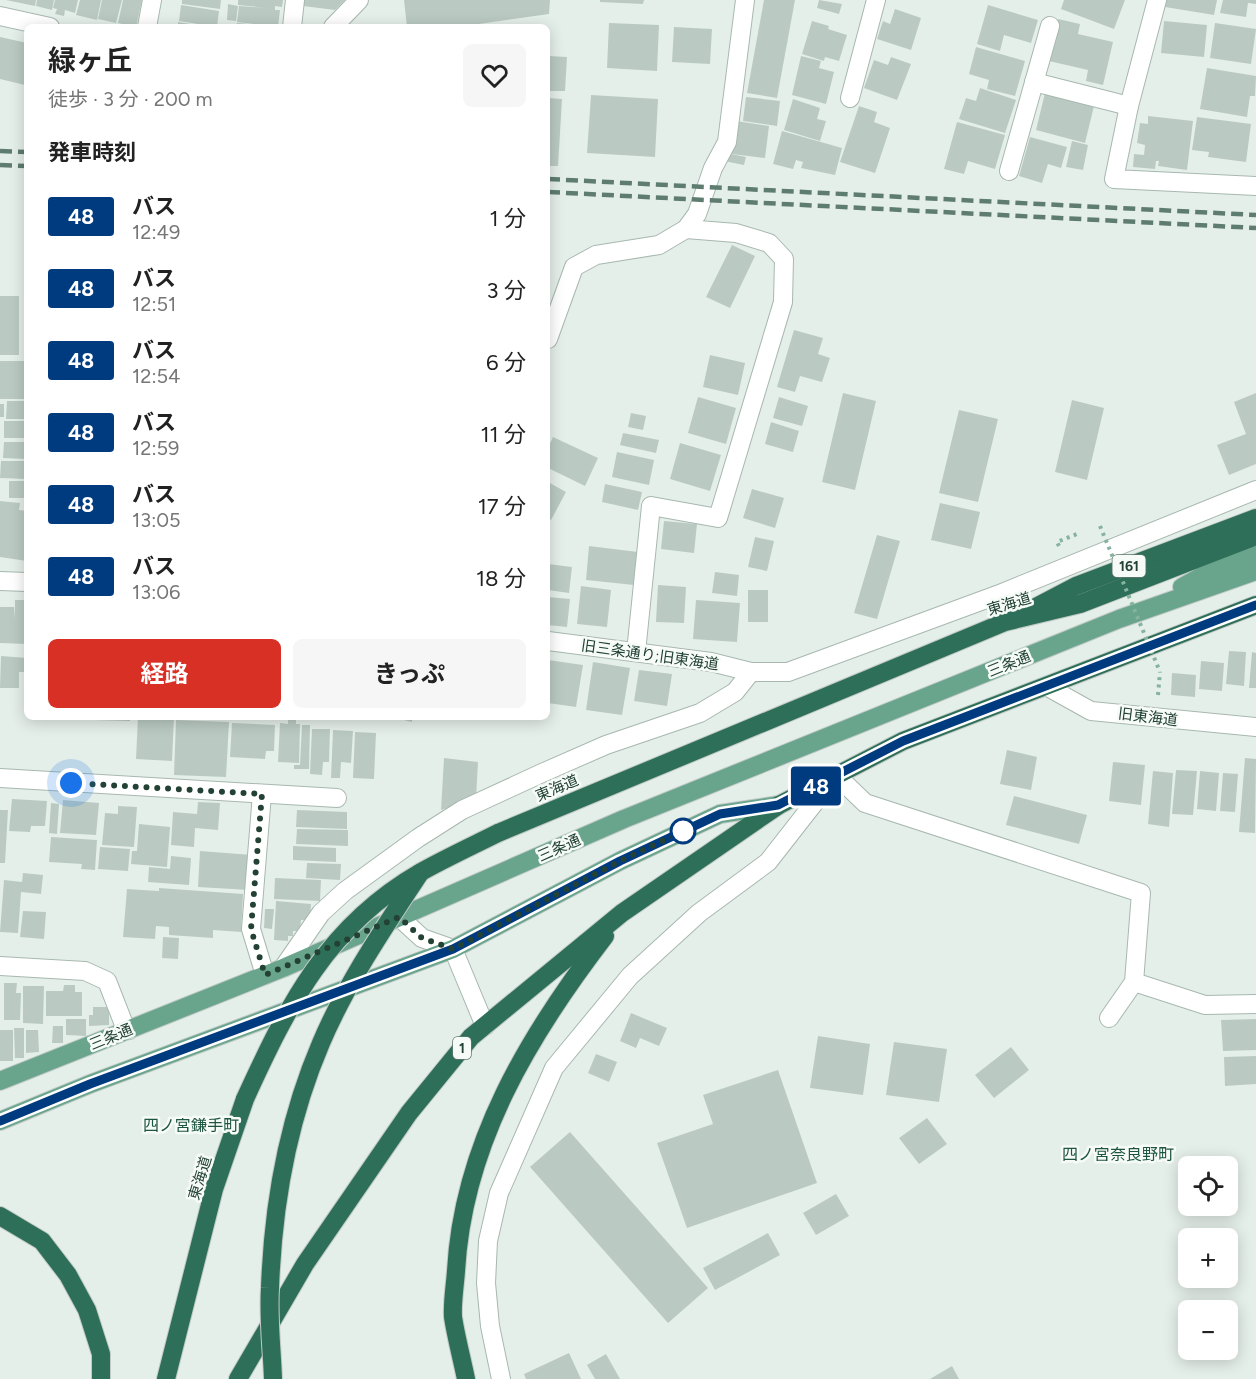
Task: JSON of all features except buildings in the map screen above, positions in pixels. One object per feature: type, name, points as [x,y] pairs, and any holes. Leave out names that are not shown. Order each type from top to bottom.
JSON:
[{"type":"highway","points":[[1171,550],[1256,506]]},
{"type":"highway","name":"161","points":[[1005,622],[1076,586],[1256,518]]},
{"type":"highway","name":"東海道","points":[[166,1379],[214,1189],[245,1099],[268,1047],[305,981],[333,943],[372,906],[420,873],[498,833],[1005,622],[1080,604],[1256,536]]},
{"type":"highway","name":"1","points":[[238,1379],[305,1264],[409,1113],[471,1037],[622,914],[778,805],[903,741],[1256,605]]},
{"type":"highway","points":[[273,1379],[270,1288],[277,1200],[291,1129],[321,1043],[352,981],[420,873]]},
{"type":"highway","points":[[466,1379],[453,1316],[458,1237],[474,1170],[503,1093],[536,1033],[622,914]]},
{"type":"highway","points":[[0,1216],[42,1241],[68,1275],[87,1310],[101,1354],[100,1379]]},
{"type":"main road","name":"三条通","points":[[1119,619],[1200,577],[1256,555]]},
{"type":"main road","name":"三条通","points":[[0,1081],[283,968],[624,819],[1119,619],[1256,571]]},
{"type":"main road","points":[[0,1121],[100,1079],[453,949],[620,861],[720,814],[778,805]]},
{"type":"street","points":[[148,24],[152,0]]},
{"type":"street","points":[[292,24],[295,0]]},
{"type":"street","points":[[336,24],[359,0]]},
{"type":"street","points":[[550,333],[574,267],[596,255],[659,245],[686,229],[697,214],[713,168],[727,141],[745,0]]},
{"type":"street","points":[[850,98],[876,0]]},
{"type":"street","points":[[1156,0],[1129,106],[1114,179],[1256,185]]},
{"type":"street","points":[[0,16],[36,24]]},
{"type":"street","points":[[1009,171],[1050,26]]},
{"type":"street","points":[[1034,82],[1129,106]]},
{"type":"street","points":[[636,652],[651,506],[718,518],[783,302],[784,259],[769,243],[736,232],[686,229]]},
{"type":"street","points":[[283,968],[321,914],[345,891],[426,832],[462,810],[606,745],[700,713],[735,692],[751,672],[788,672],[996,595],[1256,490]]},
{"type":"street","points":[[0,581],[24,582]]},
{"type":"street","name":"旧三条通り;旧東海道","points":[[550,641],[711,662],[751,672]]},
{"type":"street","name":"旧東海道","points":[[1046,686],[1091,711],[1256,727]]},
{"type":"street","points":[[501,1379],[490,1326],[486,1283],[488,1241],[499,1193],[554,1068],[630,976],[699,913],[768,862],[836,775],[865,802],[1141,893],[1134,982],[1109,1018]]},
{"type":"street","points":[[0,778],[337,798]]},
{"type":"street","points":[[262,794],[251,929],[265,975]]},
{"type":"street","points":[[399,917],[422,938],[453,949],[485,1026]]},
{"type":"street","points":[[0,966],[84,971],[107,981],[125,1028],[129,1030]]},
{"type":"street","points":[[1134,982],[1205,1005],[1256,1004]]},
{"type":"path","points":[[1100,526],[1161,672]]},
{"type":"railway","points":[[0,151],[24,152]]},
{"type":"railway","points":[[0,165],[24,166]]},
{"type":"railway","points":[[550,179],[1256,215]]},
{"type":"railway","points":[[550,192],[1256,228]]},
{"type":"bus line","name":"48","points":[[0,1121],[154,1059],[453,949],[620,861],[720,814],[778,805],[903,741],[1256,605]]},
{"type":"district","name":"四ノ宮鎌手町","points":[[191,1125]]},
{"type":"district","name":"四ノ宮奈良野町","points":[[1118,1154]]},
{"type":"route","points":[[71,783],[262,794],[251,929],[265,975],[399,917],[422,938],[453,949],[620,861],[683,831]]}]
